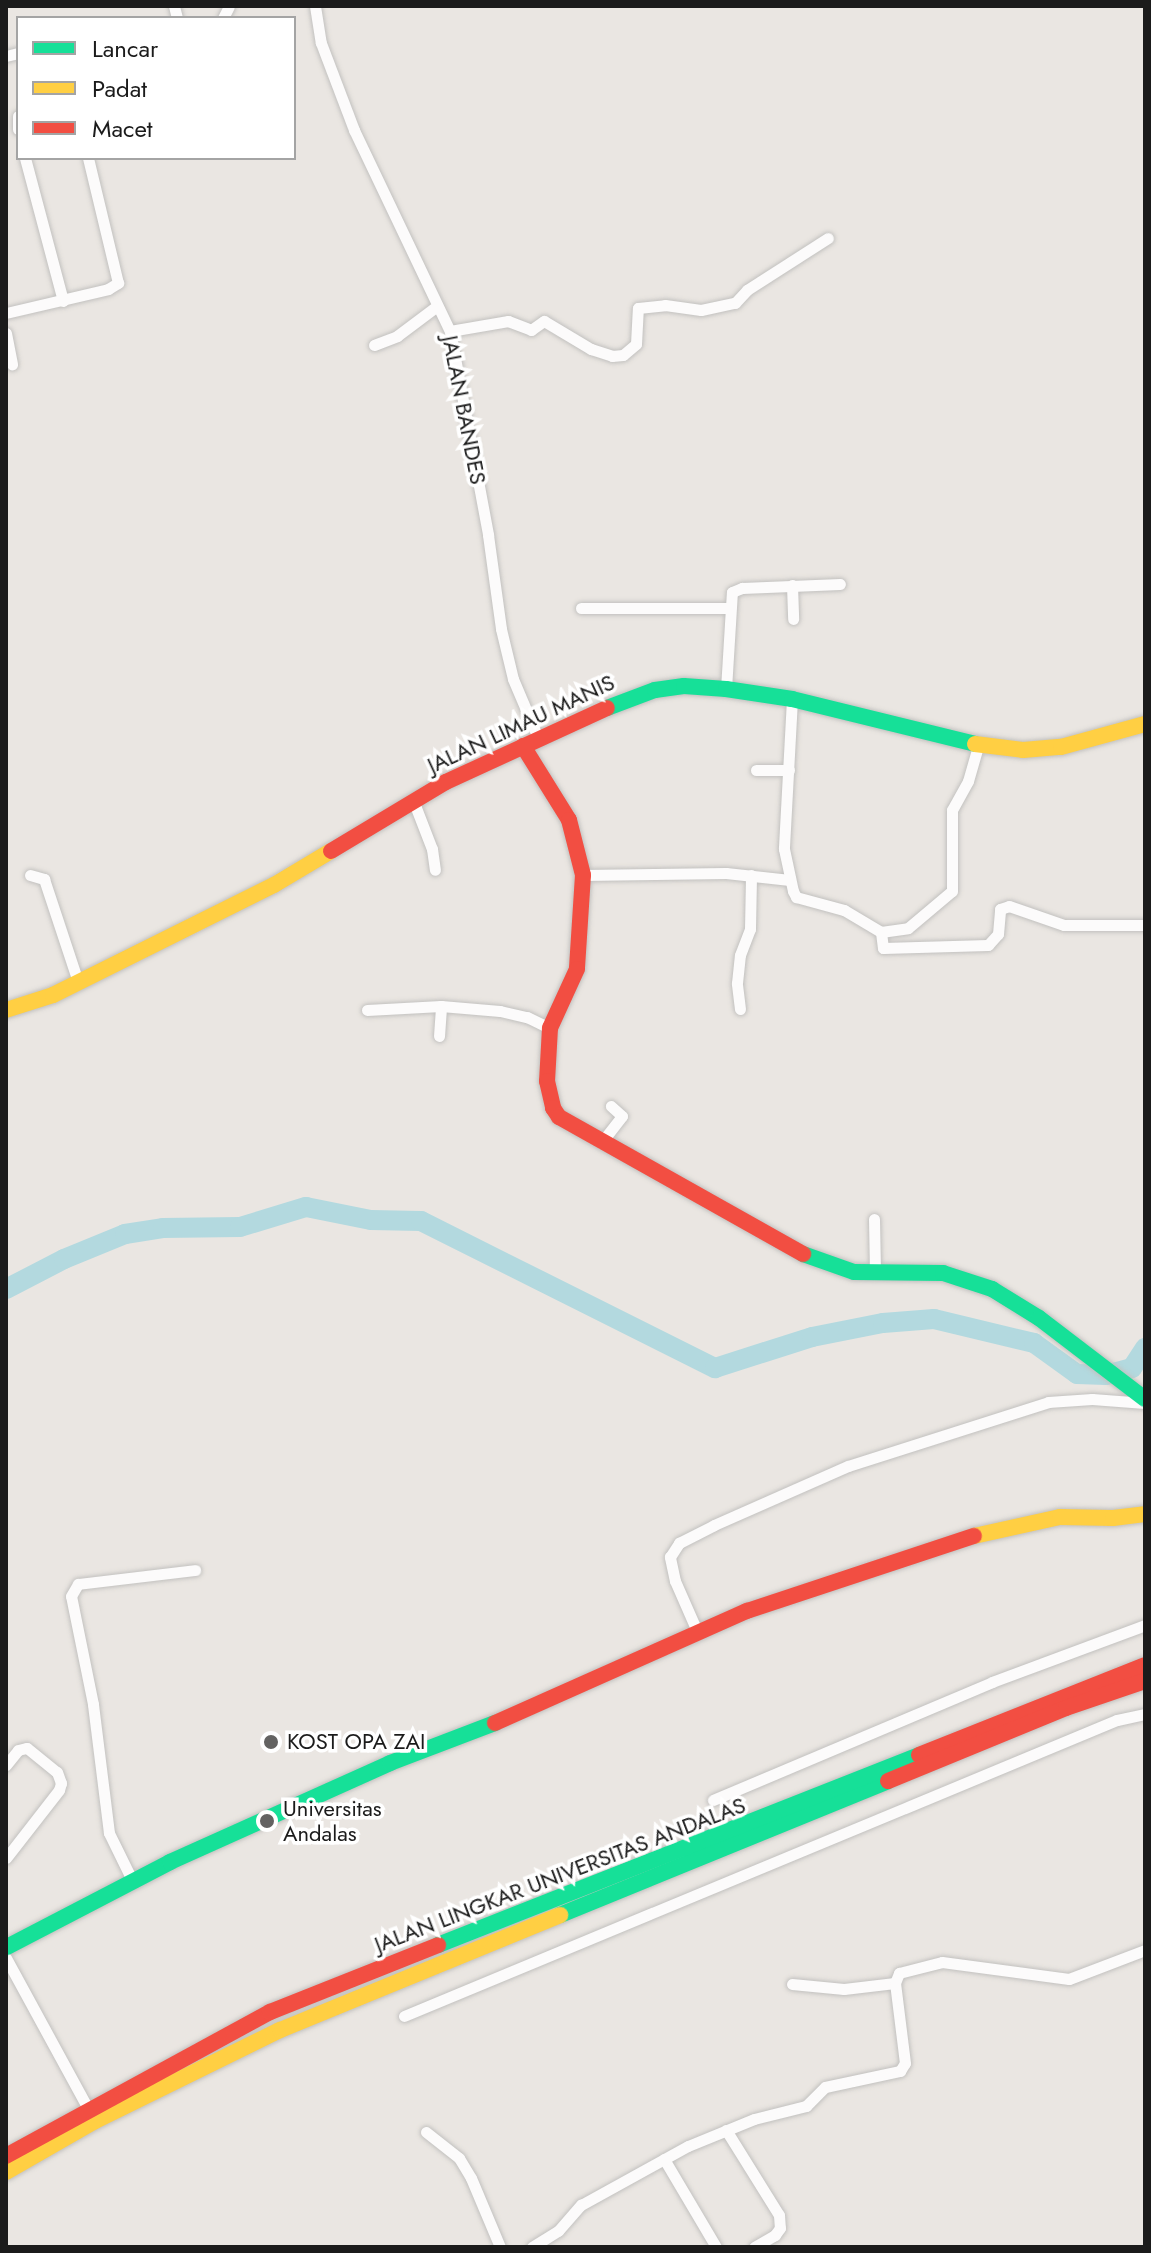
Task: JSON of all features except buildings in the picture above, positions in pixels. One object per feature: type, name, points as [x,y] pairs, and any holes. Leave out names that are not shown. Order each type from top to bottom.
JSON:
[{"type":"street","name":"JALAN BANDES","points":[[315,6],[321,43],[354,130],[450,331],[486,520],[501,629],[530,742]]},
{"type":"street","points":[[26,160],[63,301]]},
{"type":"street","points":[[6,313],[63,301],[116,285],[119,278],[89,160]]},
{"type":"street","points":[[450,331],[508,321],[531,330],[544,321],[591,349],[612,356],[623,355],[636,344],[638,308],[665,305],[701,310],[735,303],[747,290],[828,238]]},
{"type":"street","points":[[374,345],[397,336],[437,306]]},
{"type":"street","points":[[6,333],[12,364]]},
{"type":"street","points":[[726,689],[729,598],[736,589],[840,584]]},
{"type":"street","points":[[792,585],[793,619]]},
{"type":"street","points":[[581,608],[729,608]]},
{"type":"street","name":"JALAN LIMAU MANIS","points":[[6,1010],[53,995],[274,885],[413,800],[579,718],[643,693],[684,686],[726,689],[792,699],[978,745],[1042,750],[1145,724]]},
{"type":"street","points":[[792,699],[784,849],[796,897],[844,910],[881,932],[908,928],[952,891],[952,810],[968,781],[978,745]]},
{"type":"street","points":[[530,742],[569,820],[583,875],[577,969],[553,1021],[547,1081],[553,1108],[559,1117],[713,1203],[779,1244],[842,1270],[943,1273],[973,1281],[1039,1318],[1142,1398]]},
{"type":"street","points":[[756,770],[789,770]]},
{"type":"street","points":[[413,800],[432,849],[435,870]]},
{"type":"street","points":[[30,875],[44,879],[78,982]]},
{"type":"street","points":[[583,875],[751,875],[790,880]]},
{"type":"street","points":[[740,1009],[737,983],[740,955],[750,929],[751,875]]},
{"type":"street","points":[[881,932],[883,948],[988,945],[998,934],[1000,909],[1009,906],[1064,925],[1145,925]]},
{"type":"street","points":[[367,1010],[441,1006],[500,1011],[553,1021]]},
{"type":"street","points":[[439,1036],[441,1006]]},
{"type":"street","points":[[601,1143],[622,1114],[611,1106]]},
{"type":"street","points":[[874,1219],[875,1271]]},
{"type":"street","points":[[697,1631],[675,1581],[670,1557],[679,1543],[848,1466],[1048,1402],[1142,1398]]},
{"type":"street","points":[[92,2116],[6,1951],[133,1882],[390,1763],[518,1714],[697,1631],[985,1532],[1060,1517],[1113,1518],[1145,1514]]},
{"type":"street","points":[[133,1882],[109,1833],[93,1704],[71,1596],[78,1584],[195,1570]]},
{"type":"street","points":[[713,1800],[992,1682],[1145,1625]]},
{"type":"street","name":"JALAN LINGKAR UNIVERSITAS ANDALAS","points":[[6,2172],[92,2116],[270,2012],[1145,1665]]},
{"type":"street","name":"JALAN LINGKAR UNIVERSITAS ANDALAS","points":[[6,2156],[280,2030],[1052,1714],[1145,1681]]},
{"type":"street","points":[[404,2016],[1117,1720],[1145,1714]]},
{"type":"street","points":[[6,1765],[18,1750],[27,1748],[57,1772],[61,1783],[59,1790],[6,1858]]},
{"type":"street","points":[[532,2247],[558,2231],[581,2205],[664,2159],[754,2119],[806,2106],[825,2087],[900,2071],[905,2063],[895,1983],[899,1973],[942,1962],[1069,1979],[1145,1950]]},
{"type":"street","points":[[792,1984],[844,1989],[895,1983]]},
{"type":"street","points":[[726,2130],[779,2215],[780,2228],[775,2235],[754,2247]]},
{"type":"street","points":[[426,2132],[451,2151],[465,2168],[500,2247]]},
{"type":"street","points":[[664,2159],[716,2247]]},
{"type":"waterway","points":[[6,1289],[64,1259],[125,1234],[163,1228],[240,1227],[306,1207],[371,1220],[421,1221],[715,1368],[812,1337],[883,1323],[934,1319],[1034,1343],[1077,1374],[1106,1375],[1132,1368],[1145,1348]]},
{"type":"traffic: fast","points":[[607,708],[655,690],[684,686],[726,689],[792,699],[975,744]]},
{"type":"traffic: fast","points":[[803,1254],[854,1272],[943,1273],[992,1289],[1039,1318],[1145,1399]]},
{"type":"traffic: fast","points":[[7,1947],[170,1862],[390,1763],[495,1723]]},
{"type":"traffic: fast","points":[[438,1945],[919,1755]]},
{"type":"traffic: fast","points":[[560,1915],[888,1781]]},
{"type":"traffic: slow","points":[[975,744],[1023,750],[1061,747],[1145,724]]},
{"type":"traffic: slow","points":[[6,1010],[53,995],[274,885],[331,851]]},
{"type":"traffic: slow","points":[[974,1536],[1060,1517],[1113,1518],[1145,1514]]},
{"type":"traffic: slow","points":[[6,2172],[95,2121],[280,2030],[560,1915]]},
{"type":"traffic: jam","points":[[331,851],[446,782],[607,708]]},
{"type":"traffic: jam","points":[[523,746],[569,820],[583,875],[577,969],[550,1028],[547,1081],[553,1108],[559,1117],[803,1254]]},
{"type":"traffic: jam","points":[[495,1723],[747,1611],[974,1536]]},
{"type":"traffic: jam","points":[[919,1755],[1145,1665]]},
{"type":"traffic: jam","points":[[888,1781],[1066,1708],[1145,1681]]},
{"type":"traffic: jam","points":[[6,2156],[270,2012],[438,1945]]},
{"type":"place","name":"KOST OPA ZAI","points":[[271,1742]]},
{"type":"place","name":"Universitas Andalas","points":[[267,1821]]}]
